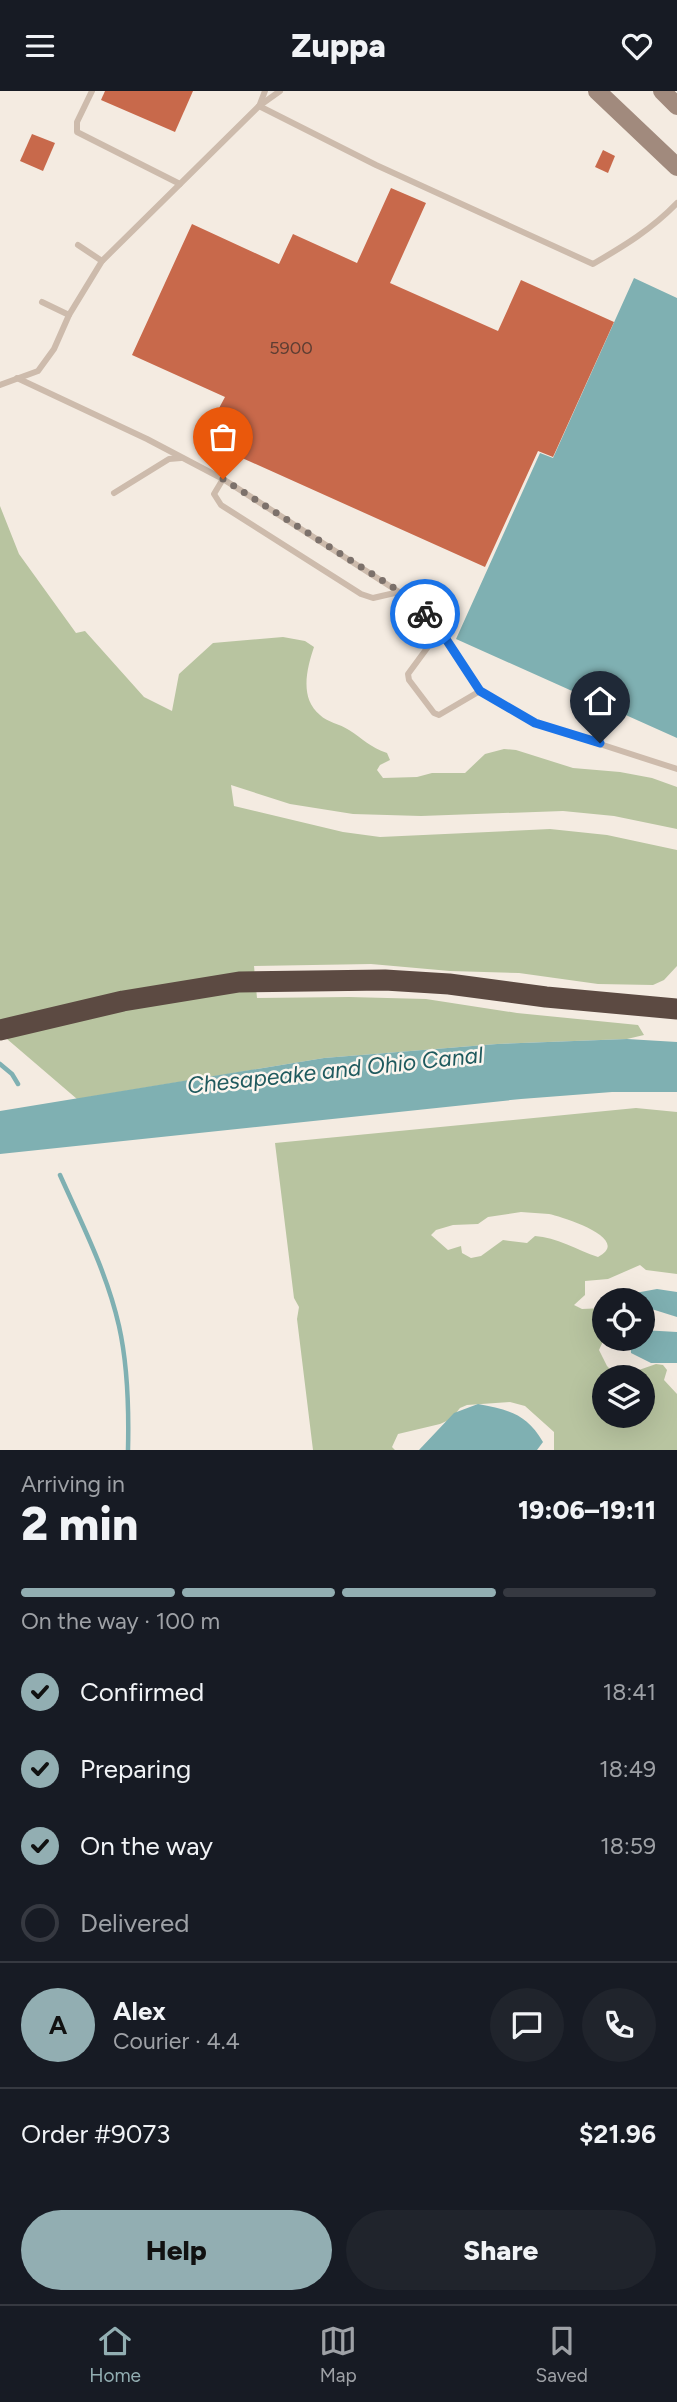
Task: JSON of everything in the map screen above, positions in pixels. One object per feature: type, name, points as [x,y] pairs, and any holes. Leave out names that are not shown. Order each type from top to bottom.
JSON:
[{"type":"highway","points":[[0,1030],[123,1001],[239,982],[332,979],[449,984],[546,997],[677,1009]]},
{"type":"main road","points":[[597,91],[677,167]]},
{"type":"main road","points":[[662,91],[677,106]]},
{"type":"lane","points":[[92,91],[77,122],[77,132],[180,184]]},
{"type":"lane","points":[[259,106],[265,91]]},
{"type":"lane","points":[[0,384],[38,371],[54,349],[69,315],[102,261],[259,106],[279,91]]},
{"type":"lane","points":[[259,106],[376,165],[593,264],[630,243],[658,223],[677,204]]},
{"type":"lane","points":[[78,245],[102,261]]},
{"type":"lane","points":[[42,302],[69,315]]},
{"type":"lane","points":[[18,379],[147,439],[223,479],[399,591],[442,633],[480,691],[535,723],[677,769]]},
{"type":"lane","points":[[114,493],[169,459],[183,458]]},
{"type":"lane","points":[[223,479],[214,494],[221,505],[361,594],[373,599],[399,591]]},
{"type":"lane","points":[[424,613],[434,634],[433,640],[411,669],[409,680],[434,713],[439,715],[480,691]]},
{"type":"green space","points":[[0,506],[19,554],[76,633],[85,631],[144,697],[172,711],[179,674],[213,643],[283,637],[305,641],[314,647],[306,683],[313,708],[323,717],[387,753],[390,760],[380,765],[377,770],[383,778],[465,773],[485,754],[504,749],[516,750],[573,768],[620,772],[652,778],[677,787],[677,829],[614,816],[563,811],[421,816],[353,814],[290,804],[231,785],[234,806],[343,832],[380,837],[550,829],[607,835],[677,850],[677,966],[664,980],[653,985],[598,984],[519,973],[450,971],[371,964],[254,966],[257,998],[426,999],[517,1013],[638,1025],[644,1035],[627,1039],[497,1044],[324,1058],[77,1099],[0,1033]]},
{"type":"green space","points":[[636,1108],[677,1112],[677,1274],[646,1270],[640,1265],[608,1279],[585,1281],[585,1295],[574,1305],[582,1309],[592,1309],[592,1351],[600,1351],[606,1365],[592,1365],[592,1428],[655,1428],[653,1365],[656,1364],[663,1365],[667,1370],[664,1380],[677,1394],[677,1450],[554,1450],[554,1432],[525,1406],[510,1402],[467,1405],[460,1408],[451,1419],[440,1424],[398,1434],[392,1447],[395,1450],[313,1450],[297,1319],[299,1307],[294,1298],[275,1143]],"holes":[[[521,1212],[549,1214],[580,1224],[602,1236],[607,1243],[607,1250],[598,1257],[559,1241],[535,1236],[527,1243],[503,1240],[481,1256],[471,1258],[462,1253],[461,1246],[448,1250],[431,1235],[436,1230],[453,1225],[478,1224],[488,1217]]]},
{"type":"water","points":[[634,278],[677,298],[677,738],[456,639],[540,453],[553,458]]},
{"type":"water","name":"Chesapeake and Ohio Canal","points":[[627,1039],[677,1042],[677,1092],[612,1092],[521,1099],[0,1154],[0,1111],[324,1058],[497,1044]]},
{"type":"water","points":[[655,1289],[677,1292],[677,1317],[655,1310]]},
{"type":"water","points":[[655,1331],[677,1332],[677,1363],[651,1363],[631,1353],[655,1351]]},
{"type":"water","points":[[478,1404],[515,1414],[537,1432],[543,1442],[537,1450],[419,1450],[454,1413]]},
{"type":"building","points":[[105,91],[193,91],[175,132],[101,100]]},
{"type":"building","points":[[32,134],[55,143],[43,171],[20,161]]},
{"type":"building","points":[[603,150],[615,156],[608,173],[595,167]]},
{"type":"building","points":[[391,188],[426,203],[390,283],[498,331],[521,280],[614,322],[553,457],[538,451],[485,567],[202,440],[225,397],[132,355],[192,224],[279,264],[293,234],[357,263]]},
{"type":"waterway","points":[[0,1064],[12,1074],[18,1084]]},
{"type":"waterway","points":[[60,1175],[101,1268],[119,1326],[127,1388],[128,1450]]},
{"type":"way so far","points":[[223,479],[399,591],[425,614]]},
{"type":"route","points":[[425,614],[442,633],[480,691],[535,723],[600,743]]}]
